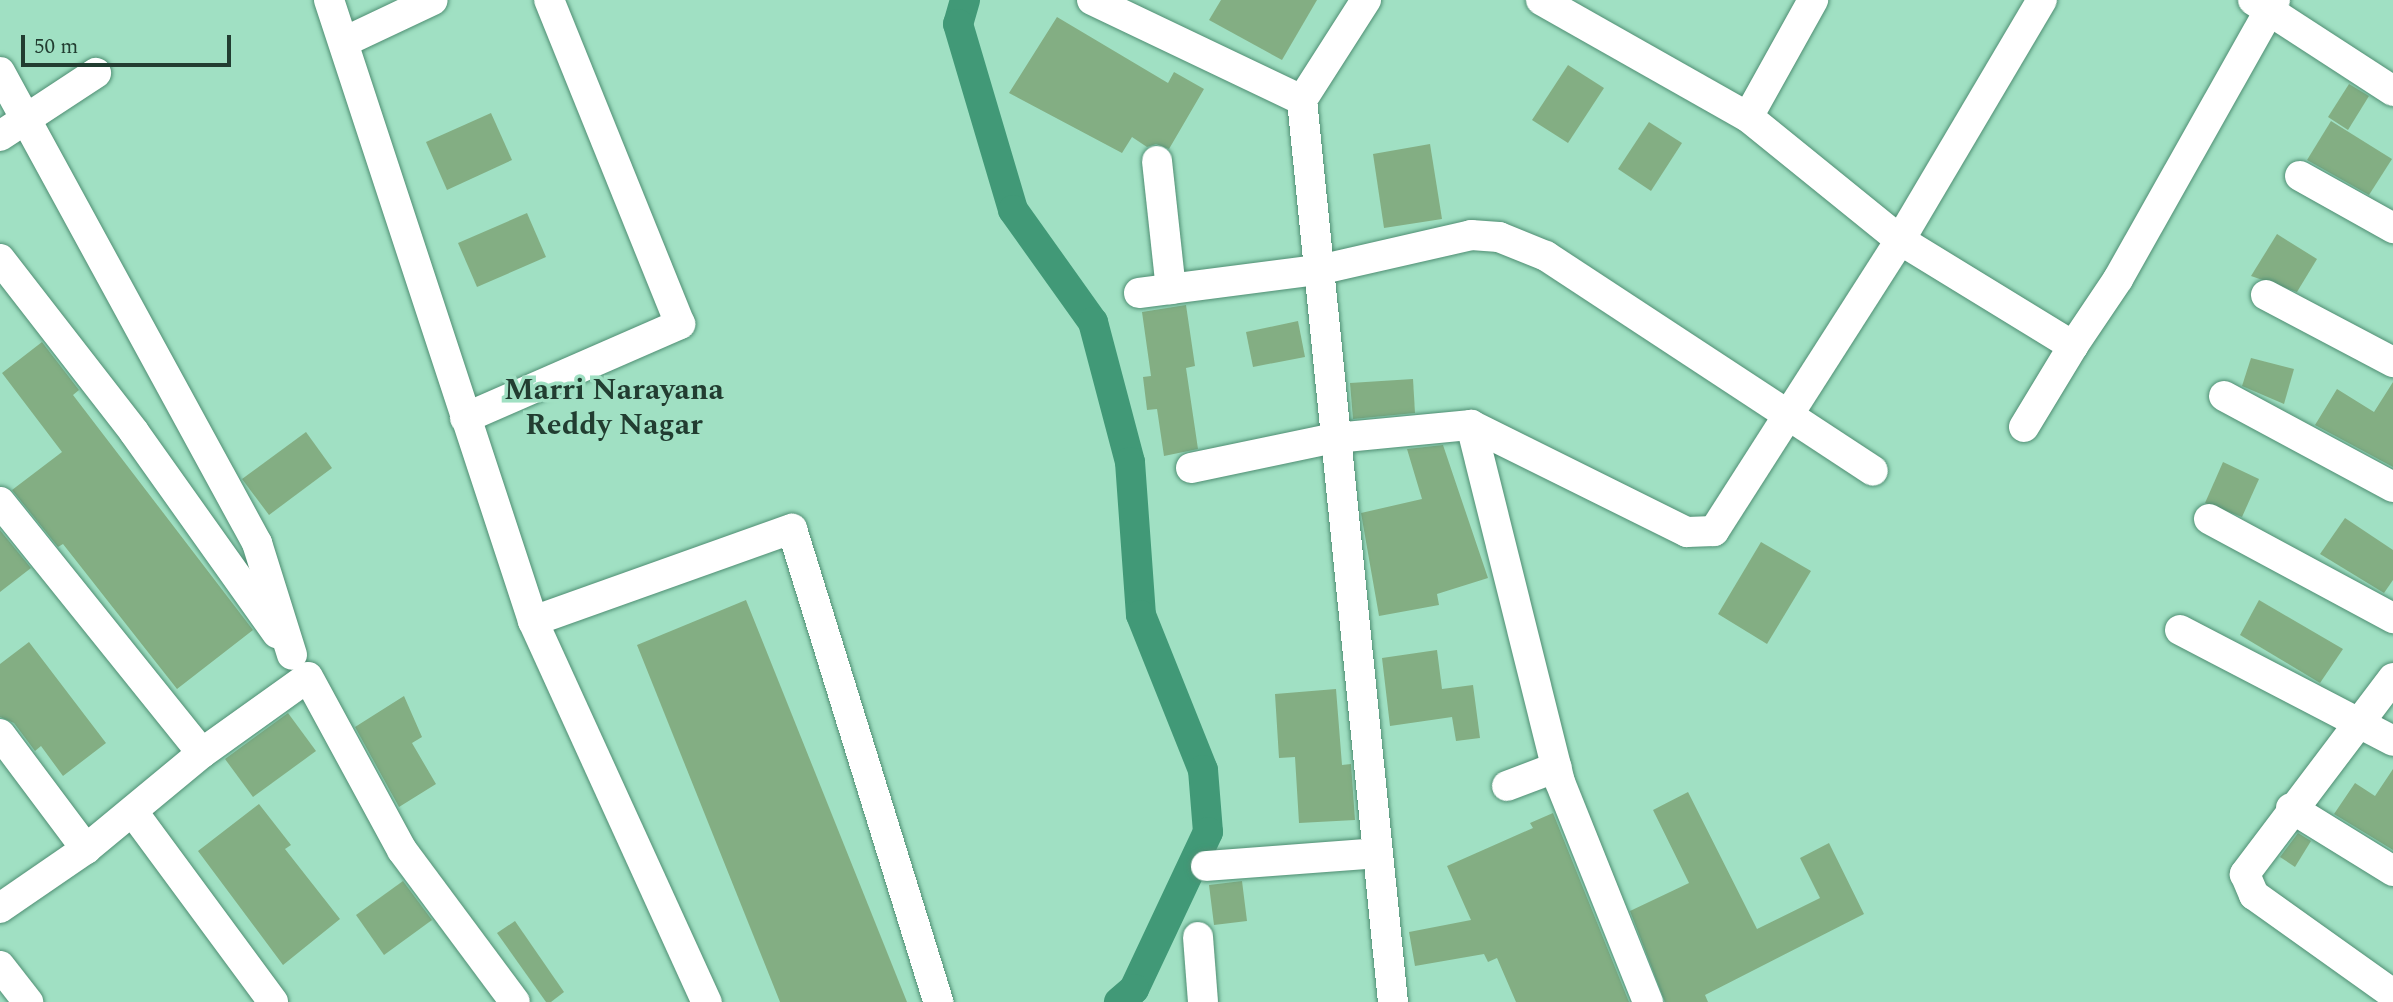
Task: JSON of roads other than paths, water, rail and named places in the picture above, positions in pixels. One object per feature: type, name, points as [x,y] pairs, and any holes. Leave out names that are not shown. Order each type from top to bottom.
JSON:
[{"type":"street","points":[[329,0],[533,621],[707,1002]]},
{"type":"street","points":[[344,43],[433,0]]},
{"type":"street","points":[[465,418],[680,324],[549,0]]},
{"type":"street","points":[[1092,0],[1302,100]]},
{"type":"street","points":[[1366,0],[1302,100],[1323,269],[1335,438],[1393,1002]]},
{"type":"street","points":[[1541,0],[1748,117],[1900,240],[2073,346]]},
{"type":"street","points":[[1748,117],[1813,0]]},
{"type":"street","points":[[1191,468],[1335,438],[1471,425],[1687,532],[1703,535],[1722,524],[1790,418],[1900,240],[2042,0]]},
{"type":"street","points":[[2024,427],[2118,279],[2266,3],[2393,91]]},
{"type":"street","points":[[0,72],[257,543],[300,666]]},
{"type":"street","points":[[0,136],[23,117],[96,73]]},
{"type":"street","points":[[1157,162],[1171,289]]},
{"type":"street","points":[[2300,176],[2393,228]]},
{"type":"street","points":[[1139,293],[1323,269],[1471,235],[1499,237],[1546,256],[1873,471]]},
{"type":"street","points":[[0,259],[134,432],[300,666],[402,850],[515,1002]]},
{"type":"street","points":[[2266,295],[2393,362]]},
{"type":"street","points":[[2224,396],[2393,487]]},
{"type":"street","points":[[1471,425],[1557,767],[1648,1002]]},
{"type":"street","points":[[0,502],[202,753]]},
{"type":"street","points":[[2209,519],[2393,618]]},
{"type":"street","points":[[533,621],[792,529],[938,1002]]},
{"type":"street","points":[[2180,630],[2393,741]]},
{"type":"street","points":[[0,908],[86,849],[133,812],[300,666]]},
{"type":"street","points":[[2393,678],[2247,865],[2247,884],[2254,895],[2393,995]]},
{"type":"street","points":[[0,734],[86,849]]},
{"type":"street","points":[[1507,786],[1557,767]]},
{"type":"street","points":[[2291,808],[2393,871]]},
{"type":"street","points":[[133,812],[272,1002]]},
{"type":"street","points":[[1206,866],[1378,853]]},
{"type":"street","points":[[1198,937],[1203,1002]]},
{"type":"street","points":[[0,966],[28,1002]]},
{"type":"waterway","points":[[965,0],[958,24],[1013,210],[1093,322],[1130,462],[1141,615],[1203,770],[1208,832],[1134,989],[1119,1002]]},
{"type":"district","name":"Marri Narayana Reddy Nagar","points":[[614,407]]}]
